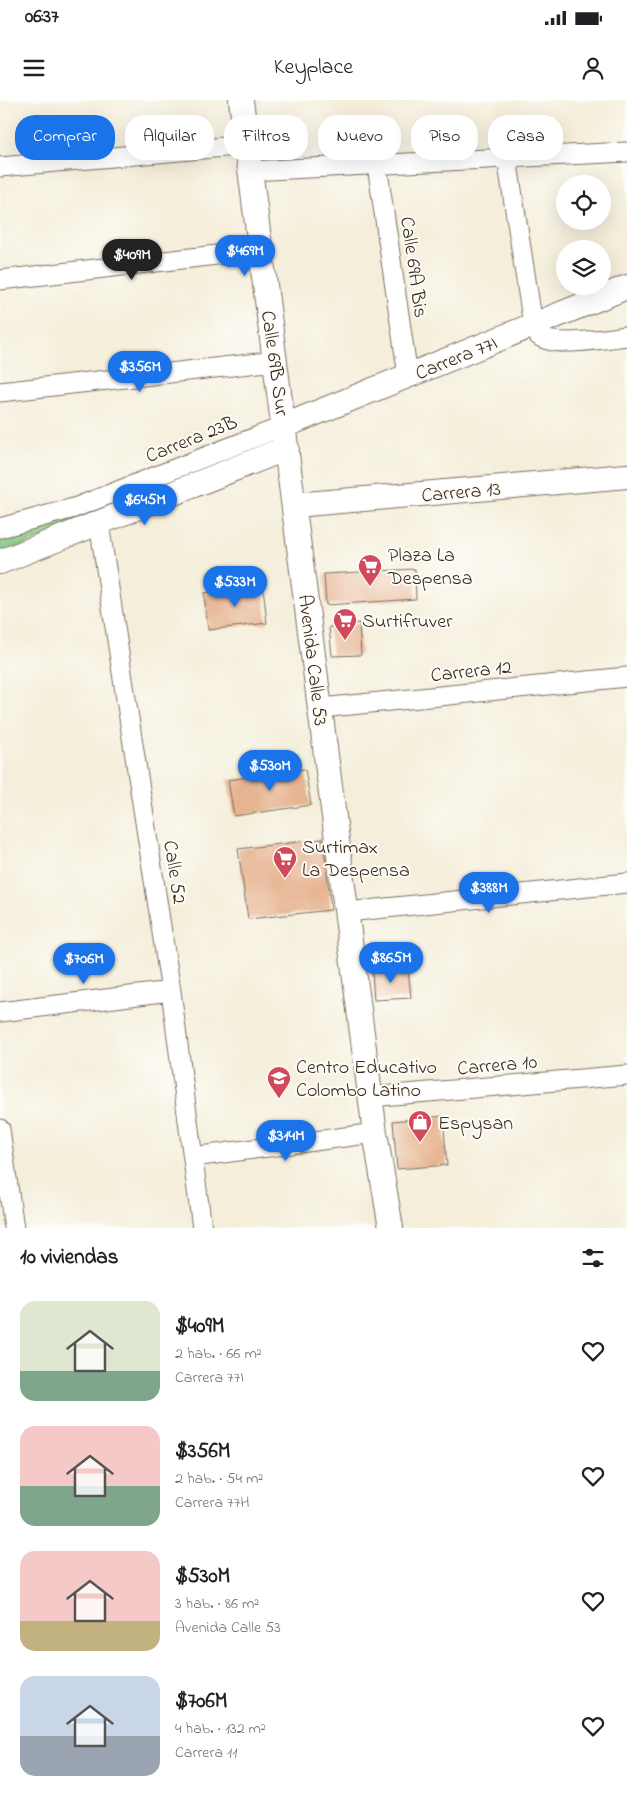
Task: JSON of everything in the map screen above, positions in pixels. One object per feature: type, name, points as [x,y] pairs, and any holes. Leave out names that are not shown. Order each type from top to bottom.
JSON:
[{"type":"street","name":"Calle 69B Sur","points":[[241,100],[243,115]]},
{"type":"street","points":[[0,167],[224,146]]},
{"type":"street","points":[[563,155],[627,152]]},
{"type":"street","points":[[250,171],[488,159]]},
{"type":"street","name":"Calle 69B Sur","points":[[249,160],[286,437]]},
{"type":"street","points":[[508,160],[533,325],[538,335],[546,340],[562,342],[627,336]]},
{"type":"street","name":"Calle 69A Bis","points":[[377,165],[408,376]]},
{"type":"street","points":[[0,280],[260,250]]},
{"type":"street","name":"Carrera 77I","points":[[0,562],[99,523],[286,437],[408,376],[627,287]]},
{"type":"street","points":[[0,392],[276,361]]},
{"type":"street","name":"Avenida Calle 53","points":[[286,437],[370,1097],[391,1228]]},
{"type":"street","name":"Carrera 23B","points":[[0,528],[74,508],[286,437]]},
{"type":"street","name":"Carrera 13","points":[[295,505],[627,476]]},
{"type":"street","name":"Calle 52","points":[[99,523],[172,991],[202,1228]]},
{"type":"street","name":"Carrera 12","points":[[321,708],[627,677]]},
{"type":"street","points":[[347,912],[627,883]]},
{"type":"street","points":[[0,1012],[172,991]]},
{"type":"street","name":"Carrera 10","points":[[370,1097],[627,1076]]},
{"type":"street","points":[[0,1128],[14,1228]]},
{"type":"street","points":[[193,1157],[375,1134]]},
{"type":"green space","points":[[123,498],[127,505],[0,555],[0,537]]},
{"type":"building","name":"Plaza La Despensa","points":[[415,569],[416,599],[326,605],[324,574]]},
{"type":"building","points":[[263,587],[267,623],[208,630],[204,593]]},
{"type":"building","name":"Surtifruver","points":[[359,623],[361,655],[332,656],[329,627]]},
{"type":"building","points":[[305,769],[311,805],[234,816],[228,780]]},
{"type":"building","name":"Surtimax La Despensa","points":[[323,839],[331,910],[248,919],[238,849]]},
{"type":"building","points":[[408,968],[411,998],[374,1000],[372,970]]},
{"type":"building","name":"Espysan","points":[[443,1116],[447,1165],[397,1169],[393,1121]]},
{"type":"place","name":"Plaza La Despensa","points":[[370,587]]},
{"type":"place","name":"Surtifruver","points":[[345,641]]},
{"type":"place","name":"Surtimax La Despensa","points":[[285,879]]},
{"type":"place","name":"Centro Educativo Colombo Latino","points":[[279,1099]]},
{"type":"place","name":"Espysan","points":[[420,1143]]}]
